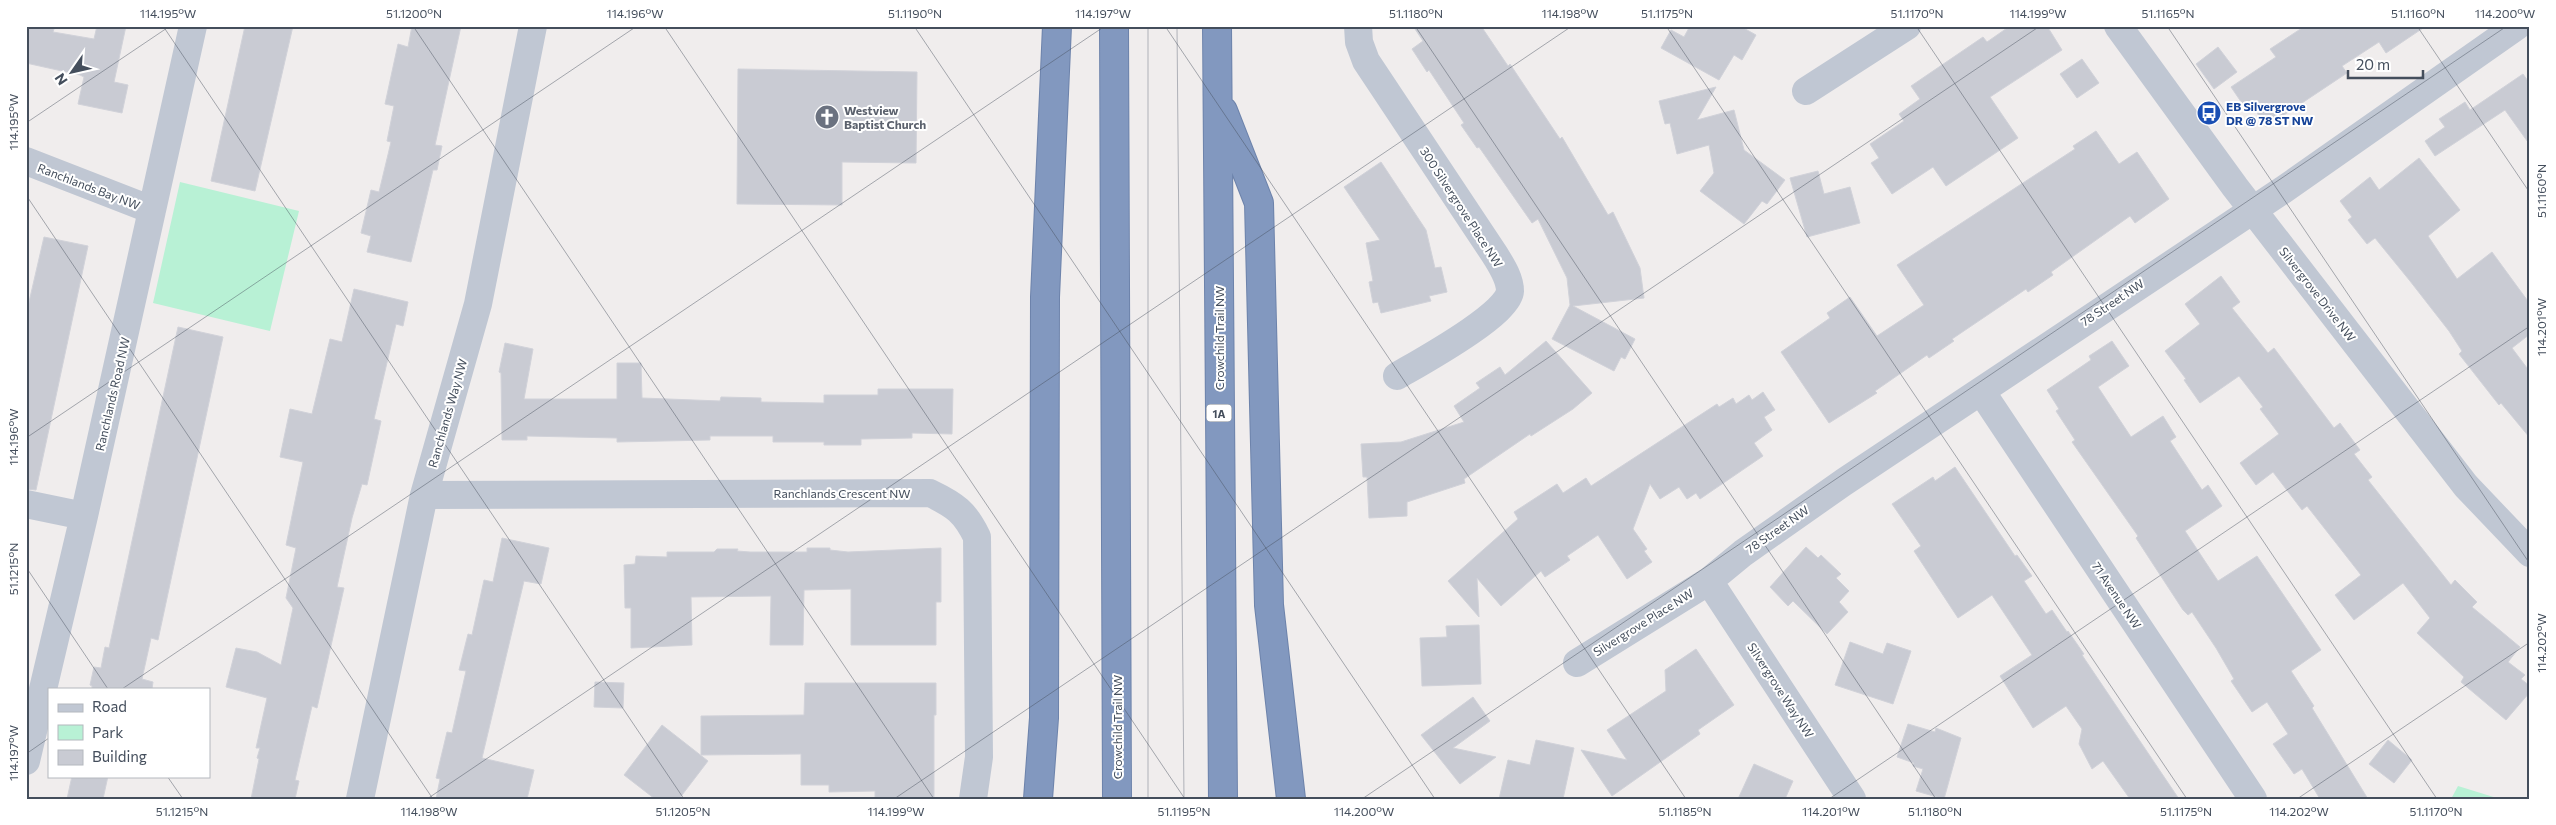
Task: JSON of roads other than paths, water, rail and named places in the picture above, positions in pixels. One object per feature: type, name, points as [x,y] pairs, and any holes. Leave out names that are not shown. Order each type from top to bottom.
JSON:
[{"type":"highway","points":[[1038,799],[1044,718],[1045,297],[1057,26]]},
{"type":"highway","name":"Crowchild Trail NW","points":[[1114,26],[1117,799]]},
{"type":"highway","name":"Crowchild Trail NW","points":[[1217,26],[1223,799]]},
{"type":"highway","points":[[1217,96],[1259,203],[1270,605],[1291,799]]},
{"type":"street","name":"Ranchlands Road NW","points":[[26,762],[84,516],[193,26]]},
{"type":"street","name":"Ranchlands Way NW","points":[[360,799],[424,495],[478,304],[533,26]]},
{"type":"street","name":"300 Silvergrove Place NW","points":[[1358,26],[1360,42],[1366,61],[1495,255],[1506,274],[1510,290],[1506,303],[1489,318],[1397,376]]},
{"type":"street","points":[[1806,91],[1907,26]]},
{"type":"street","name":"Silvergrove Drive NW","points":[[2118,26],[2252,210],[2466,486],[2530,554]]},
{"type":"street","name":"78 Street NW","points":[[1710,581],[1743,553],[1821,498],[2252,210],[2517,26]]},
{"type":"street","name":"Ranchlands Bay NW","points":[[26,161],[152,210]]},
{"type":"street","name":"71 Avenue NW","points":[[1981,391],[2253,799]]},
{"type":"street","name":"Ranchlands Crescent NW","points":[[424,495],[930,493],[951,503],[967,516],[977,537],[979,757],[974,799]]},
{"type":"street","points":[[26,504],[84,516]]},
{"type":"street","name":"Silvergrove Place NW","points":[[1576,663],[1710,581]]},
{"type":"street","name":"Silvergrove Way NW","points":[[1710,581],[1852,799]]},
{"type":"tram line","points":[[1148,26],[1148,799]]},
{"type":"tram line","points":[[1177,26],[1184,799]]},
{"type":"place","name":"EB Silvergrove DR @ 78 ST NW","points":[[2209,113]]},
{"type":"place","name":"Westview Baptist Church","points":[[827,117]]}]
